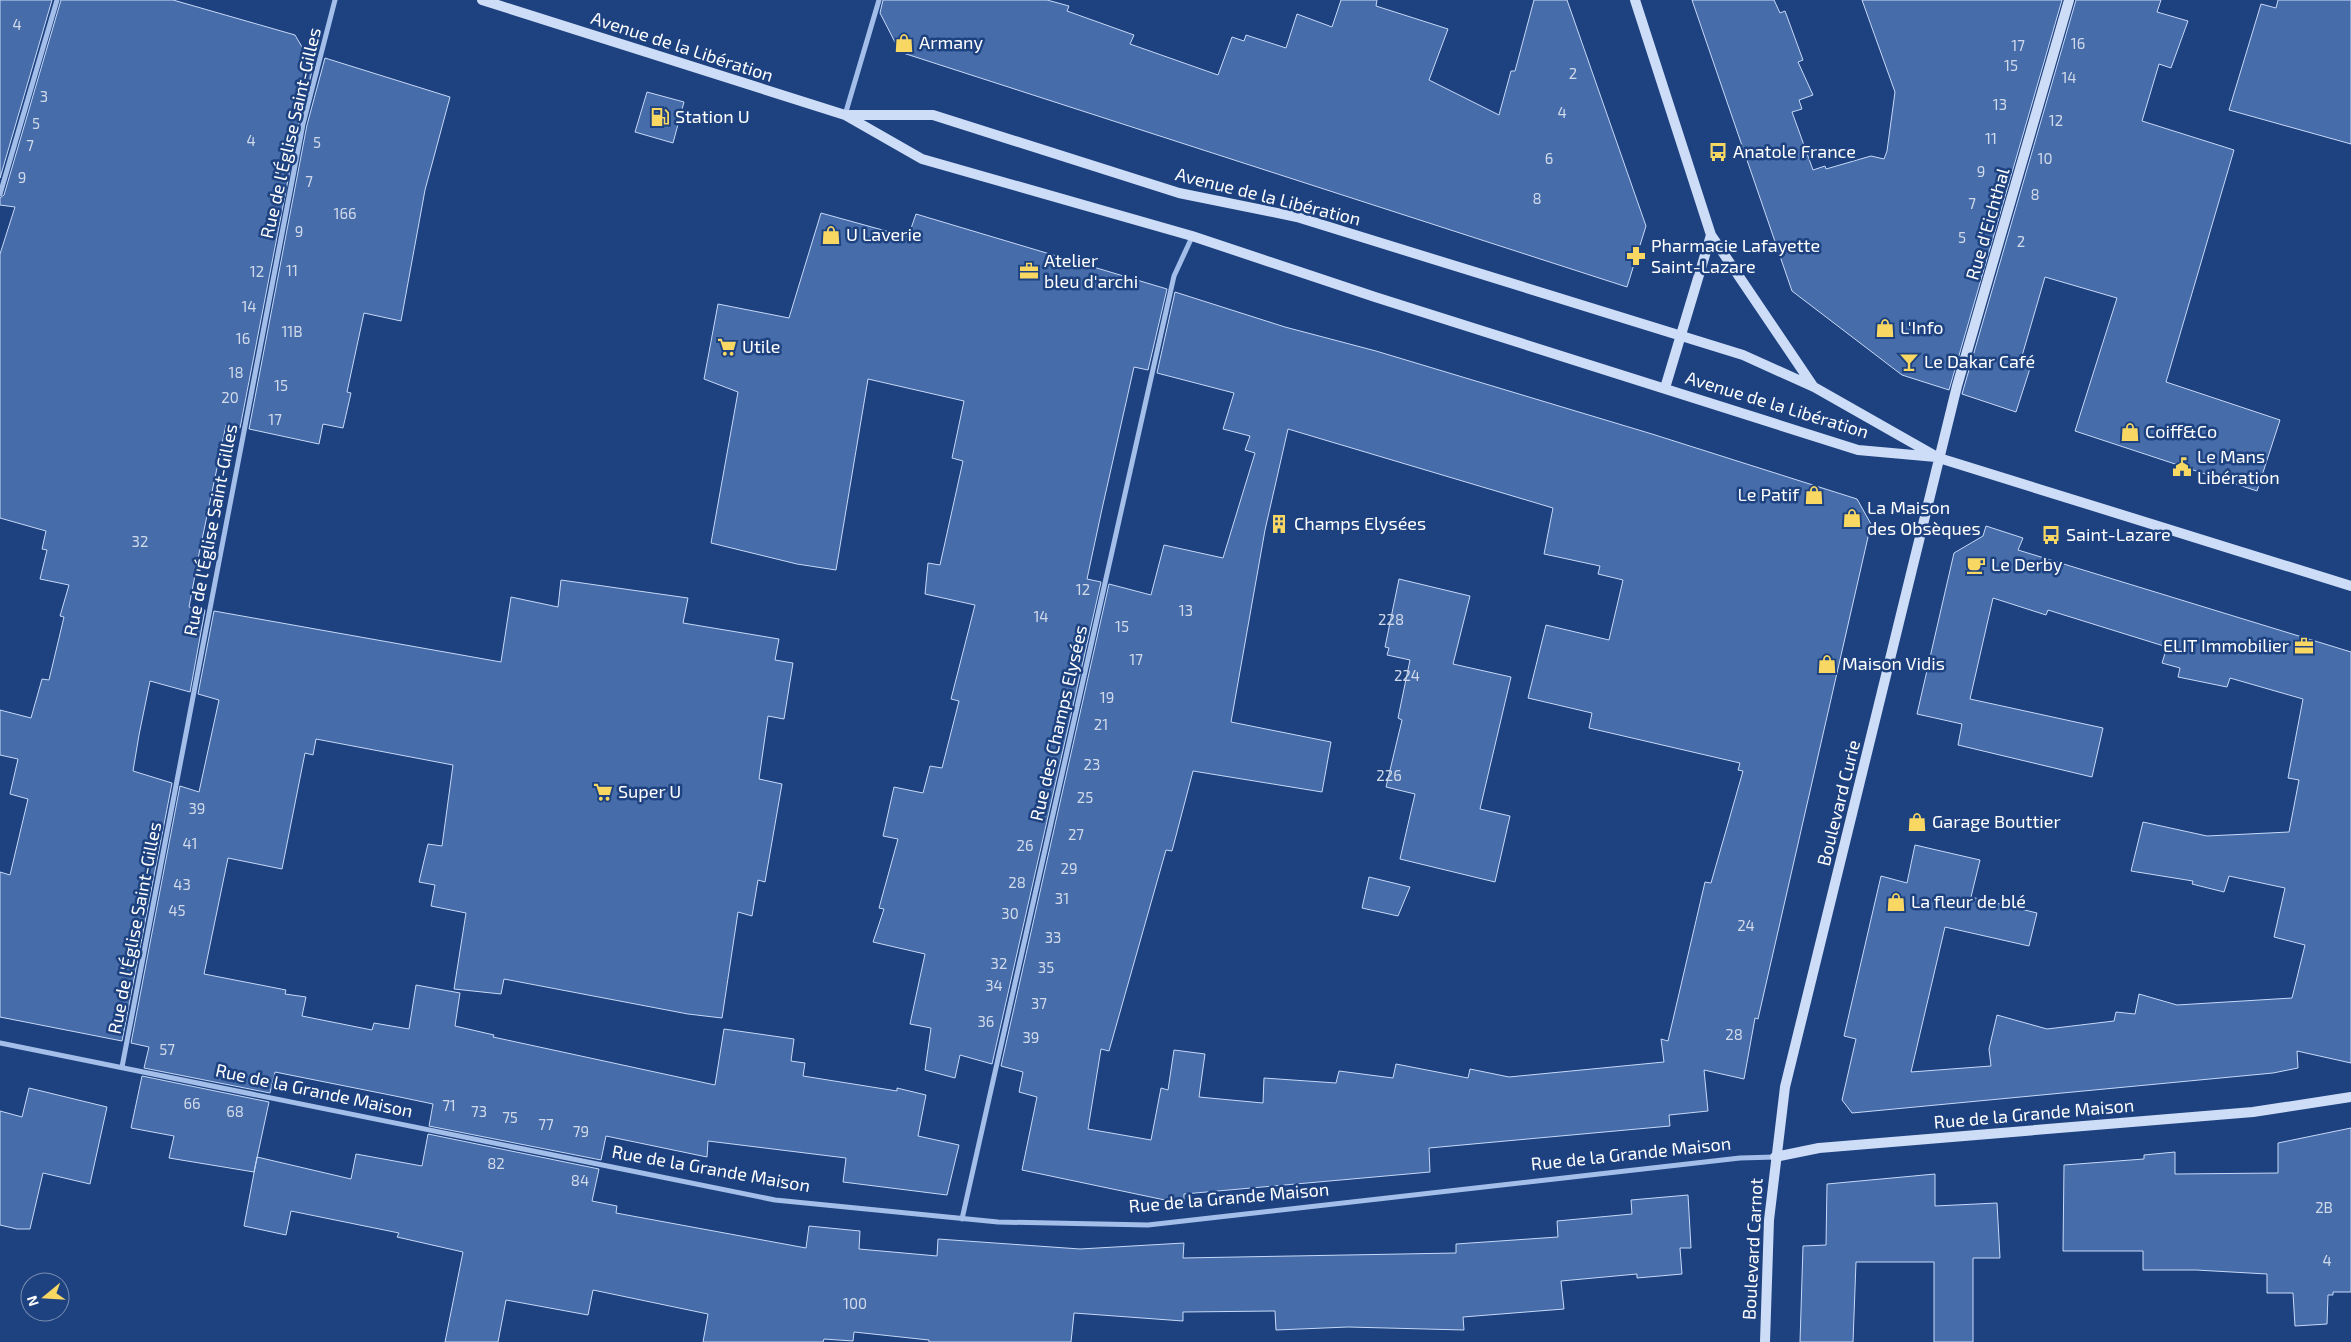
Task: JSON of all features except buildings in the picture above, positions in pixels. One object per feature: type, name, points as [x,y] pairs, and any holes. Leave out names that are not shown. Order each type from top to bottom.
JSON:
[{"type":"main road","name":"Avenue de la Libération","points":[[482,0],[845,115],[922,159],[1192,236],[1375,297],[1858,450],[1939,458]]},
{"type":"main road","points":[[1635,0],[1710,235],[1814,387]]},
{"type":"main road","name":"Rue d'Eichthal","points":[[1939,458],[1957,386],[2069,0]]},
{"type":"main road","name":"Avenue de la Libération","points":[[845,115],[933,115],[1179,193],[1315,222],[1743,355],[1814,387],[1939,458]]},
{"type":"main road","name":"Avenue de la Libération","points":[[1665,388],[1710,235]]},
{"type":"main road","points":[[1939,458],[2351,586]]},
{"type":"main road","name":"Boulevard Curie","points":[[1775,1157],[1785,1087],[1939,458]]},
{"type":"main road","name":"Rue de la Grande Maison","points":[[1775,1157],[1819,1148],[2253,1112],[2351,1097]]},
{"type":"main road","name":"Boulevard Carnot","points":[[1765,1342],[1769,1220],[1775,1157]]},
{"type":"street","points":[[0,194],[58,0]]},
{"type":"street","name":"Rue de l'Église Saint-Gilles","points":[[122,1067],[303,124],[335,0]]},
{"type":"street","points":[[845,115],[878,0]]},
{"type":"street","name":"Rue des Champs Elysées","points":[[962,1219],[1174,276],[1192,236]]},
{"type":"street","name":"Rue de la Grande Maison","points":[[0,1043],[775,1200],[998,1222],[1148,1225],[1731,1159],[1775,1157]]},
{"type":"place","name":"Armany","points":[[904,43]]},
{"type":"place","name":"Station U","points":[[660,117]]},
{"type":"place","name":"Anatole France","points":[[1718,152]]},
{"type":"place","name":"U Laverie","points":[[831,235]]},
{"type":"place","name":"Pharmacie Lafayette Saint-Lazare","points":[[1636,256]]},
{"type":"place","name":"Atelier bleu d'archi","points":[[1029,271]]},
{"type":"place","name":"L'Info","points":[[1885,328]]},
{"type":"place","name":"Utile","points":[[727,347]]},
{"type":"place","name":"Le Dakar Café","points":[[1909,362]]},
{"type":"place","name":"Coiff&Co","points":[[2130,432]]},
{"type":"place","name":"Le Mans Libération","points":[[2182,467]]},
{"type":"place","name":"Le Patif","points":[[1814,495]]},
{"type":"place","name":"La Maison des Obsèques","points":[[1852,518]]},
{"type":"place","name":"Champs Elysées","points":[[1279,524]]},
{"type":"place","name":"Saint-Lazare","points":[[2051,535]]},
{"type":"place","name":"Le Derby","points":[[1976,565]]},
{"type":"place","name":"ELIT Immobilier","points":[[2304,646]]},
{"type":"place","name":"Maison Vidis","points":[[1827,664]]},
{"type":"place","name":"Super U","points":[[603,792]]},
{"type":"place","name":"Garage Bouttier","points":[[1917,822]]},
{"type":"place","name":"La fleur de blé","points":[[1896,902]]}]
